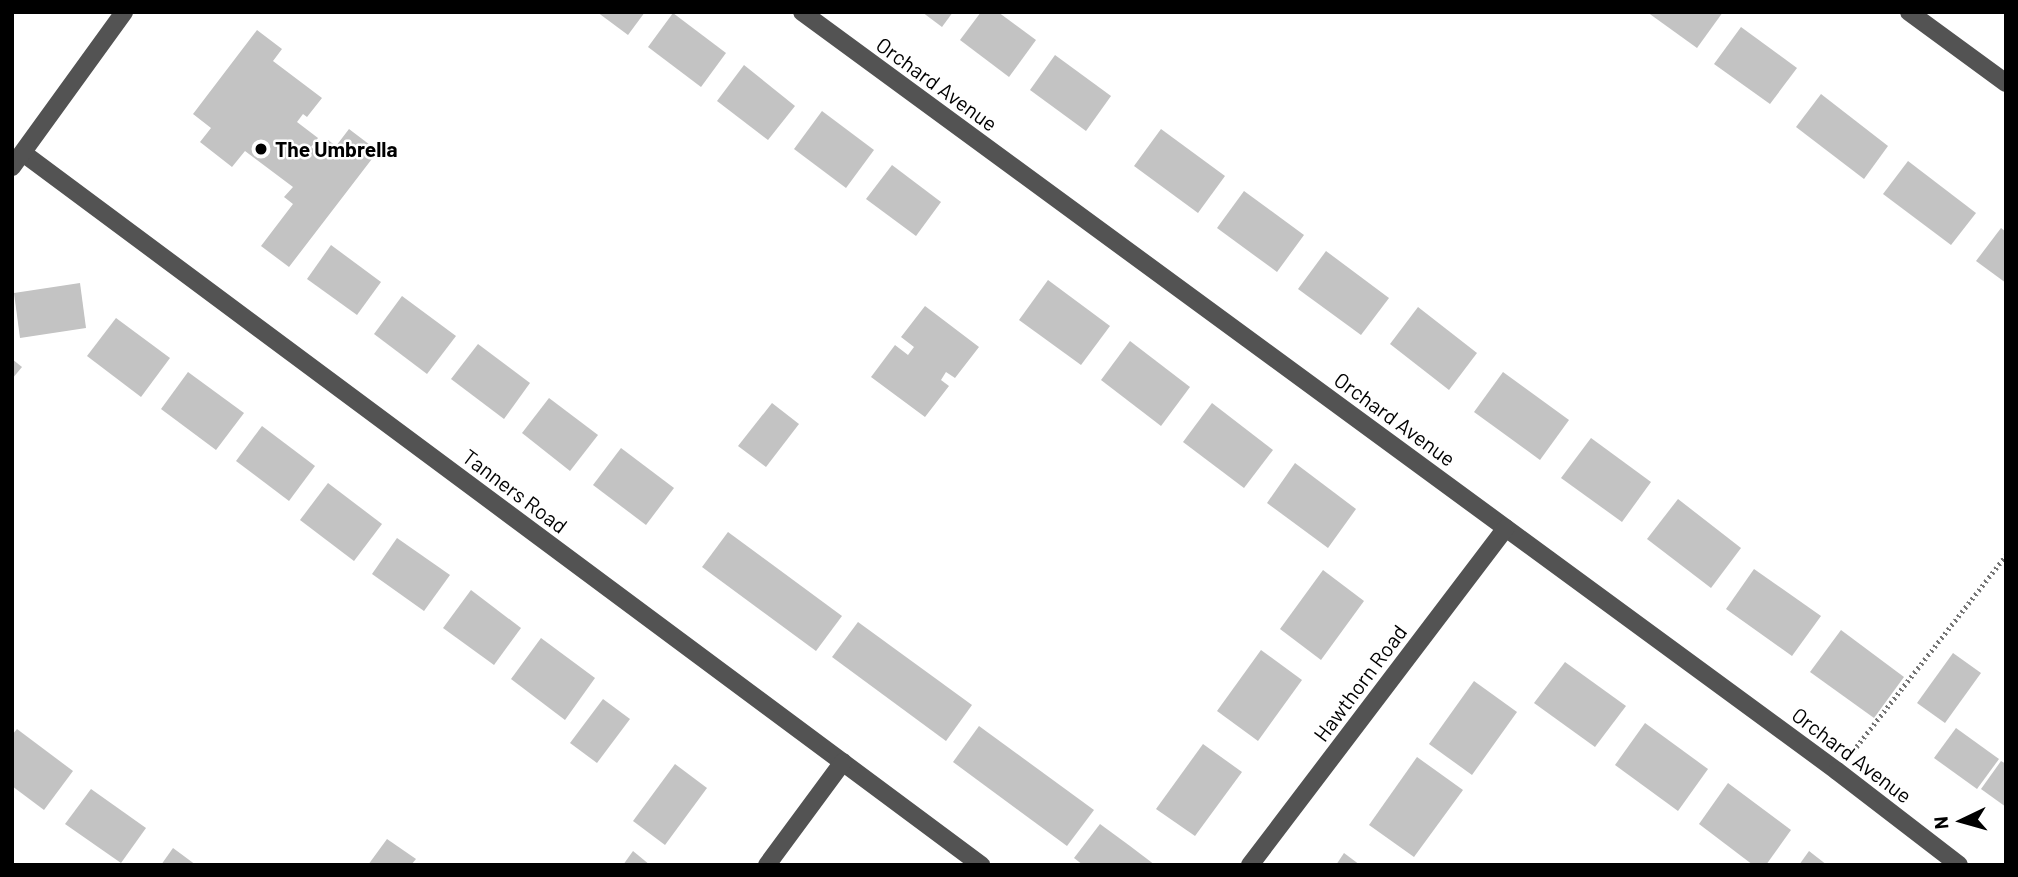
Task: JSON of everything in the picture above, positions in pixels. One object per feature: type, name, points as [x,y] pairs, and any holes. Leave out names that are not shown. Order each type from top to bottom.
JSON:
[{"type":"street","points":[[18,160],[124,12]]},
{"type":"street","name":"Orchard Avenue","points":[[802,12],[1837,771],[1959,865]]},
{"type":"street","points":[[1909,12],[2006,83]]},
{"type":"street","name":"Tanners Road","points":[[18,160],[981,865]]},
{"type":"street","name":"Hawthorn Road","points":[[1250,865],[1506,528]]},
{"type":"street","points":[[767,865],[843,762]]},
{"type":"path","points":[[1837,771],[2006,555]]},
{"type":"building","points":[[597,12],[645,12],[628,35]]},
{"type":"building","points":[[922,12],[953,12],[942,27]]},
{"type":"building","points":[[981,12],[998,12],[1036,40],[1009,77],[960,40]]},
{"type":"building","points":[[1647,12],[1723,12],[1697,48]]},
{"type":"building","points":[[673,13],[726,53],[701,87],[648,47]]},
{"type":"building","points":[[1741,27],[1797,68],[1770,104],[1714,64]]},
{"type":"building","name":"The Umbrella","points":[[257,30],[282,49],[273,61],[322,98],[307,117],[303,114],[297,122],[318,138],[311,147],[318,153],[328,140],[336,146],[349,129],[378,151],[289,267],[261,246],[293,204],[284,197],[293,187],[245,151],[232,167],[200,142],[211,128],[193,114]]},
{"type":"building","points":[[1055,55],[1111,96],[1086,131],[1030,90]]},
{"type":"building","points":[[744,65],[795,106],[768,140],[717,101]]},
{"type":"building","points":[[1821,94],[1888,146],[1864,179],[1796,127]]},
{"type":"building","points":[[822,111],[874,150],[846,188],[794,149]]},
{"type":"building","points":[[1161,129],[1225,176],[1198,213],[1134,166]]},
{"type":"building","points":[[1908,161],[1976,213],[1951,245],[1883,194]]},
{"type":"building","points":[[892,165],[941,202],[916,236],[866,199]]},
{"type":"building","points":[[1244,191],[1304,235],[1277,272],[1217,228]]},
{"type":"building","points":[[2001,228],[2006,232],[2006,283],[1976,261]]},
{"type":"building","points":[[331,245],[381,282],[357,315],[307,279]]},
{"type":"building","points":[[1326,251],[1389,298],[1361,335],[1298,289]]},
{"type":"building","points":[[1048,280],[1110,326],[1081,365],[1019,320]]},
{"type":"building","points":[[80,283],[86,328],[20,338],[14,293]]},
{"type":"building","points":[[402,296],[456,336],[427,374],[374,334]]},
{"type":"building","points":[[925,306],[979,347],[955,378],[946,372],[941,380],[949,386],[925,417],[871,377],[895,345],[908,355],[914,347],[901,337]]},
{"type":"building","points":[[1418,307],[1477,353],[1449,390],[1390,344]]},
{"type":"building","points":[[116,318],[170,358],[141,397],[87,356]]},
{"type":"building","points":[[1130,341],[1190,387],[1161,426],[1101,380]]},
{"type":"building","points":[[478,344],[530,383],[504,419],[451,379]]},
{"type":"building","points":[[12,359],[22,367],[12,379]]},
{"type":"building","points":[[188,372],[244,413],[216,450],[161,409]]},
{"type":"building","points":[[1503,372],[1569,420],[1540,460],[1474,412]]},
{"type":"building","points":[[549,398],[598,435],[570,471],[522,433]]},
{"type":"building","points":[[772,403],[799,424],[766,467],[738,446]]},
{"type":"building","points":[[1212,403],[1273,450],[1244,488],[1183,442]]},
{"type":"building","points":[[262,426],[315,466],[289,501],[236,461]]},
{"type":"building","points":[[1591,438],[1651,482],[1622,522],[1561,478]]},
{"type":"building","points":[[621,448],[674,488],[646,525],[593,485]]},
{"type":"building","points":[[1295,463],[1356,509],[1328,548],[1267,503]]},
{"type":"building","points":[[328,483],[382,524],[354,561],[300,520]]},
{"type":"building","points":[[1678,499],[1741,548],[1711,588],[1647,539]]},
{"type":"building","points":[[728,532],[842,616],[816,651],[702,567]]},
{"type":"building","points":[[397,538],[450,575],[424,611],[372,574]]},
{"type":"building","points":[[1754,569],[1821,616],[1792,656],[1726,609]]},
{"type":"building","points":[[1323,570],[1364,601],[1321,660],[1280,629]]},
{"type":"building","points":[[471,590],[521,628],[494,665],[443,628]]},
{"type":"building","points":[[858,622],[972,705],[946,741],[832,657]]},
{"type":"building","points":[[1841,630],[1904,677],[1874,718],[1810,672]]},
{"type":"building","points":[[541,638],[595,678],[565,720],[511,679]]},
{"type":"building","points":[[1261,650],[1302,680],[1258,741],[1217,711]]},
{"type":"building","points":[[1953,653],[1981,673],[1945,723],[1917,703]]},
{"type":"building","points":[[1565,662],[1626,706],[1595,747],[1534,703]]},
{"type":"building","points":[[1474,681],[1517,712],[1472,775],[1429,744]]},
{"type":"building","points":[[603,699],[630,719],[597,763],[570,743]]},
{"type":"building","points":[[1645,723],[1708,769],[1678,811],[1615,765]]},
{"type":"building","points":[[979,726],[1094,810],[1067,846],[953,762]]},
{"type":"building","points":[[1956,728],[1999,759],[1977,789],[1934,758]]},
{"type":"building","points":[[17,729],[73,771],[44,810],[12,786],[12,735]]},
{"type":"building","points":[[1203,744],[1242,772],[1195,836],[1156,809]]},
{"type":"building","points":[[1417,757],[1463,790],[1414,857],[1369,825]]},
{"type":"building","points":[[2001,761],[2006,764],[2006,807],[1981,789]]},
{"type":"building","points":[[675,764],[707,788],[665,845],[633,821]]},
{"type":"building","points":[[1728,783],[1791,830],[1766,865],[1753,865],[1699,824]]},
{"type":"building","points":[[91,789],[146,828],[121,863],[65,824]]},
{"type":"building","points":[[1100,824],[1155,865],[1083,865],[1074,858]]},
{"type":"building","points":[[387,839],[416,859],[411,865],[368,865]]},
{"type":"building","points":[[173,848],[196,865],[161,865]]},
{"type":"building","points":[[633,851],[650,865],[623,865]]},
{"type":"building","points":[[1809,851],[1827,865],[1799,865]]},
{"type":"building","points":[[1344,853],[1360,865],[1336,865]]},
{"type":"place","name":"The Umbrella","points":[[261,149]]}]
